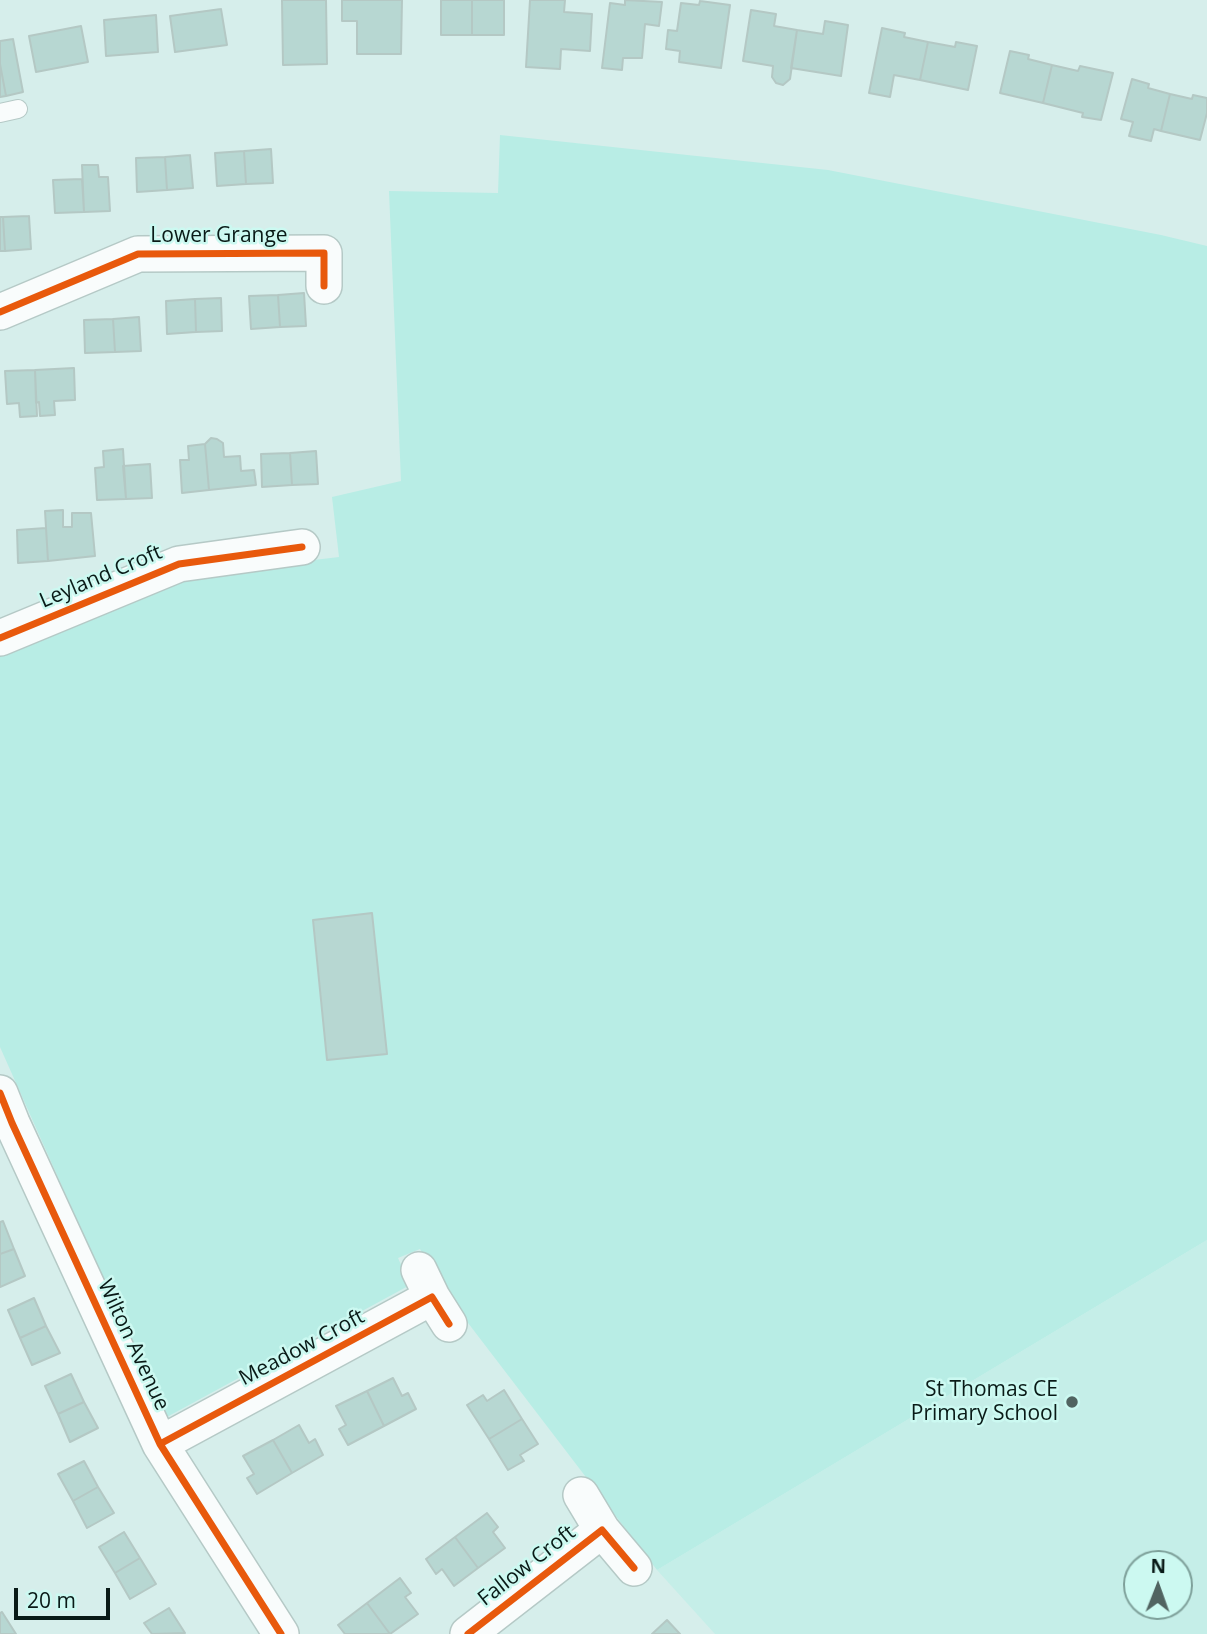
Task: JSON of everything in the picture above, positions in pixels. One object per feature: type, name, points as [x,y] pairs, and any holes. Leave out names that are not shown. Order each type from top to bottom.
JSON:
[{"type":"street","name":"Lower Grange","points":[[0,312],[138,254],[328,255]]},
{"type":"street","name":"Leyland Croft","points":[[0,638],[179,564],[302,547]]},
{"type":"street","name":"Wilton Avenue","points":[[0,1093],[160,1444],[281,1634]]},
{"type":"street","name":"Meadow Croft","points":[[160,1444],[434,1297]]},
{"type":"street","name":"Fallow Croft","points":[[581,1495],[602,1530],[634,1568]]},
{"type":"street","name":"Fallow Croft","points":[[468,1634],[602,1530]]},
{"type":"shaded area","points":[[500,135],[828,170],[1207,246],[1207,1240],[657,1570],[452,1302],[420,1249],[398,1258],[410,1285],[165,1418],[0,1047],[0,651],[189,575],[339,557],[332,497],[401,481],[389,191],[498,193]]},
{"type":"shaded area","name":"St Thomas CE Primary School","points":[[1207,1240],[1207,1634],[715,1634],[657,1570]]},
{"type":"building","points":[[282,0],[326,0],[327,64],[283,65]]},
{"type":"building","points":[[342,0],[402,0],[401,54],[357,54],[357,21],[342,21]]},
{"type":"building","points":[[441,0],[472,0],[472,35],[441,35]]},
{"type":"building","points":[[472,0],[504,0],[504,35],[472,35]]},
{"type":"building","points":[[530,0],[565,0],[564,12],[592,14],[590,51],[561,49],[560,69],[526,67]]},
{"type":"building","points":[[625,0],[662,2],[659,26],[645,24],[642,58],[623,58],[622,70],[602,68],[610,3],[625,5]]},
{"type":"building","points":[[700,1],[730,5],[721,68],[679,62],[680,51],[666,49],[668,30],[677,31],[681,3],[699,5]]},
{"type":"building","points":[[221,9],[227,45],[175,52],[170,16]]},
{"type":"building","points":[[751,10],[776,14],[774,26],[797,30],[790,79],[783,85],[776,83],[772,77],[773,66],[743,61]]},
{"type":"building","points":[[156,15],[158,52],[106,56],[104,20]]},
{"type":"building","points":[[825,21],[848,25],[841,76],[791,68],[797,30],[823,34]]},
{"type":"building","points":[[81,26],[88,62],[36,72],[29,36]]},
{"type":"building","points":[[882,28],[905,33],[904,37],[928,42],[920,80],[894,75],[890,97],[869,93]]},
{"type":"building","points":[[13,39],[23,92],[6,96],[0,64],[0,41]]},
{"type":"building","points":[[928,42],[955,47],[956,42],[977,46],[968,90],[920,80]]},
{"type":"building","points":[[1010,51],[1029,55],[1028,59],[1052,65],[1043,103],[1000,93]]},
{"type":"building","points":[[0,64],[6,96],[0,97]]},
{"type":"building","points":[[1052,65],[1078,71],[1080,66],[1113,73],[1101,120],[1082,117],[1083,113],[1043,103]]},
{"type":"building","points":[[1132,79],[1149,84],[1148,88],[1170,94],[1161,131],[1154,129],[1151,141],[1129,136],[1133,122],[1121,119]]},
{"type":"building","points":[[1170,94],[1192,99],[1193,95],[1207,98],[1207,113],[1200,140],[1161,131]]},
{"type":"building","points":[[271,149],[273,183],[246,184],[244,151]]},
{"type":"building","points":[[244,151],[246,184],[217,186],[215,153]]},
{"type":"building","points":[[190,155],[193,188],[167,190],[165,157]]},
{"type":"building","points":[[165,157],[167,190],[137,192],[136,158]]},
{"type":"building","points":[[82,165],[98,165],[99,177],[108,177],[110,211],[84,212]]},
{"type":"building","points":[[82,179],[84,212],[55,213],[53,180]]},
{"type":"building","points":[[29,216],[31,249],[5,251],[3,217]]},
{"type":"building","points":[[0,217],[3,217],[5,251],[0,251]]},
{"type":"building","points":[[304,293],[306,326],[280,327],[278,295]]},
{"type":"building","points":[[278,295],[280,327],[251,329],[249,296]]},
{"type":"building","points":[[221,298],[222,331],[196,332],[195,299]]},
{"type":"building","points":[[195,299],[196,332],[167,334],[166,301]]},
{"type":"building","points":[[139,317],[141,351],[115,352],[113,319]]},
{"type":"building","points":[[113,319],[115,352],[85,353],[84,320]]},
{"type":"building","points":[[74,368],[75,400],[54,401],[55,415],[40,416],[39,402],[36,403],[35,370]]},
{"type":"building","points":[[35,370],[37,416],[20,417],[19,403],[7,404],[5,371]]},
{"type":"building","points":[[211,438],[223,443],[224,457],[240,456],[241,471],[254,470],[256,485],[209,490],[205,444]]},
{"type":"building","points":[[205,444],[209,490],[182,493],[180,460],[189,460],[188,446]]},
{"type":"building","points":[[123,449],[126,499],[97,500],[95,468],[104,467],[103,451]]},
{"type":"building","points":[[316,451],[318,484],[292,485],[290,453]]},
{"type":"building","points":[[290,453],[292,485],[262,487],[261,454]]},
{"type":"building","points":[[150,464],[152,498],[126,499],[123,466]]},
{"type":"building","points":[[63,510],[63,527],[72,527],[72,513],[91,513],[95,556],[48,561],[45,511]]},
{"type":"building","points":[[46,528],[48,561],[18,563],[17,530]]},
{"type":"building","points":[[372,913],[387,1054],[327,1060],[313,920]]},
{"type":"building","points":[[3,1221],[14,1249],[0,1254],[0,1222]]},
{"type":"building","points":[[14,1249],[25,1276],[0,1287],[0,1254]]},
{"type":"building","points":[[34,1298],[46,1326],[20,1338],[8,1310]]},
{"type":"building","points":[[46,1326],[60,1353],[32,1365],[20,1338]]},
{"type":"building","points":[[71,1374],[84,1402],[58,1414],[45,1386]]},
{"type":"building","points":[[393,1378],[402,1396],[408,1393],[416,1409],[384,1426],[367,1391]]},
{"type":"building","points":[[504,1390],[522,1419],[489,1439],[467,1405],[483,1395],[487,1401]]},
{"type":"building","points":[[367,1391],[384,1426],[348,1445],[339,1429],[346,1425],[336,1406]]},
{"type":"building","points":[[84,1402],[98,1428],[70,1442],[58,1414]]},
{"type":"building","points":[[522,1419],[538,1444],[520,1455],[524,1461],[508,1470],[489,1439]]},
{"type":"building","points":[[299,1425],[309,1443],[315,1439],[323,1455],[292,1473],[273,1440]]},
{"type":"building","points":[[273,1440],[292,1473],[257,1494],[247,1478],[254,1474],[243,1456]]},
{"type":"building","points":[[84,1461],[98,1487],[73,1501],[58,1474]]},
{"type":"building","points":[[98,1487],[114,1513],[87,1528],[73,1501]]},
{"type":"building","points":[[487,1513],[498,1527],[493,1532],[505,1548],[478,1568],[455,1537]]},
{"type":"building","points":[[124,1532],[140,1558],[115,1573],[99,1547]]},
{"type":"building","points":[[455,1537],[478,1568],[454,1586],[442,1569],[436,1574],[426,1559]]},
{"type":"building","points":[[140,1558],[156,1584],[130,1599],[115,1573]]},
{"type":"building","points":[[400,1578],[411,1593],[405,1597],[418,1614],[390,1634],[367,1603]]},
{"type":"building","points":[[367,1603],[390,1634],[345,1634],[338,1625]]},
{"type":"building","points":[[169,1608],[185,1633],[152,1634],[144,1623]]},
{"type":"building","points":[[2,1612],[16,1634],[0,1634]]},
{"type":"building","points":[[667,1620],[680,1634],[652,1634]]},
{"type":"cycle path","points":[[0,312],[138,254],[324,253],[324,286]]},
{"type":"cycle path","points":[[0,638],[179,564],[302,547]]},
{"type":"cycle path","points":[[0,1093],[160,1444],[281,1634]]},
{"type":"cycle path","points":[[160,1444],[432,1297],[449,1324]]},
{"type":"cycle path","points":[[468,1634],[602,1530],[634,1568]]},
{"type":"place","name":"St Thomas CE Primary School","points":[[1072,1402]]}]
